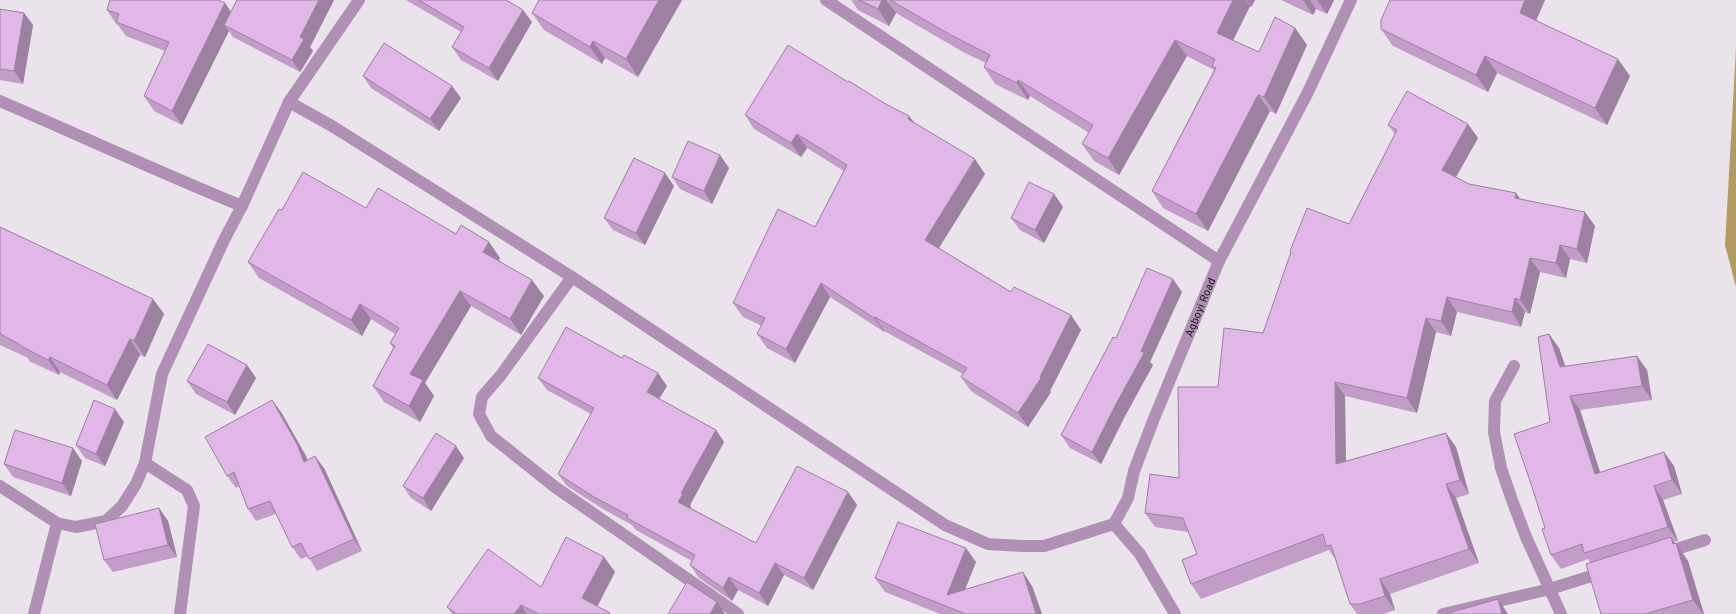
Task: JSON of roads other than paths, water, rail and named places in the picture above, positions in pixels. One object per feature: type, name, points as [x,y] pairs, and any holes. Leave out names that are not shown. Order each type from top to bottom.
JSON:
[{"type":"street","points":[[0,486],[57,523],[76,528],[106,521],[122,506],[136,484],[145,463],[162,374],[224,240],[242,206],[289,102],[359,0]]},
{"type":"street","points":[[826,0],[1219,261]]},
{"type":"street","name":"Agboyi Road","points":[[1114,524],[1128,498],[1134,471],[1153,421],[1219,261],[1307,94],[1351,0]]},
{"type":"street","points":[[0,101],[85,137],[174,179],[242,206]]},
{"type":"street","points":[[289,102],[332,126],[572,277],[945,525],[988,544],[1044,546],[1114,524],[1140,554],[1175,614]]},
{"type":"street","points":[[572,277],[501,375],[482,397],[479,414],[491,436],[555,487],[738,614]]},
{"type":"street","points":[[1514,366],[1495,401],[1494,432],[1501,468],[1512,500],[1526,538],[1560,614]]},
{"type":"street","points":[[145,463],[187,490],[194,506],[180,614]]},
{"type":"street","points":[[34,614],[57,523]]},
{"type":"street","points":[[1653,556],[1705,540]]},
{"type":"street","points":[[1443,614],[1550,589],[1616,568]]}]
